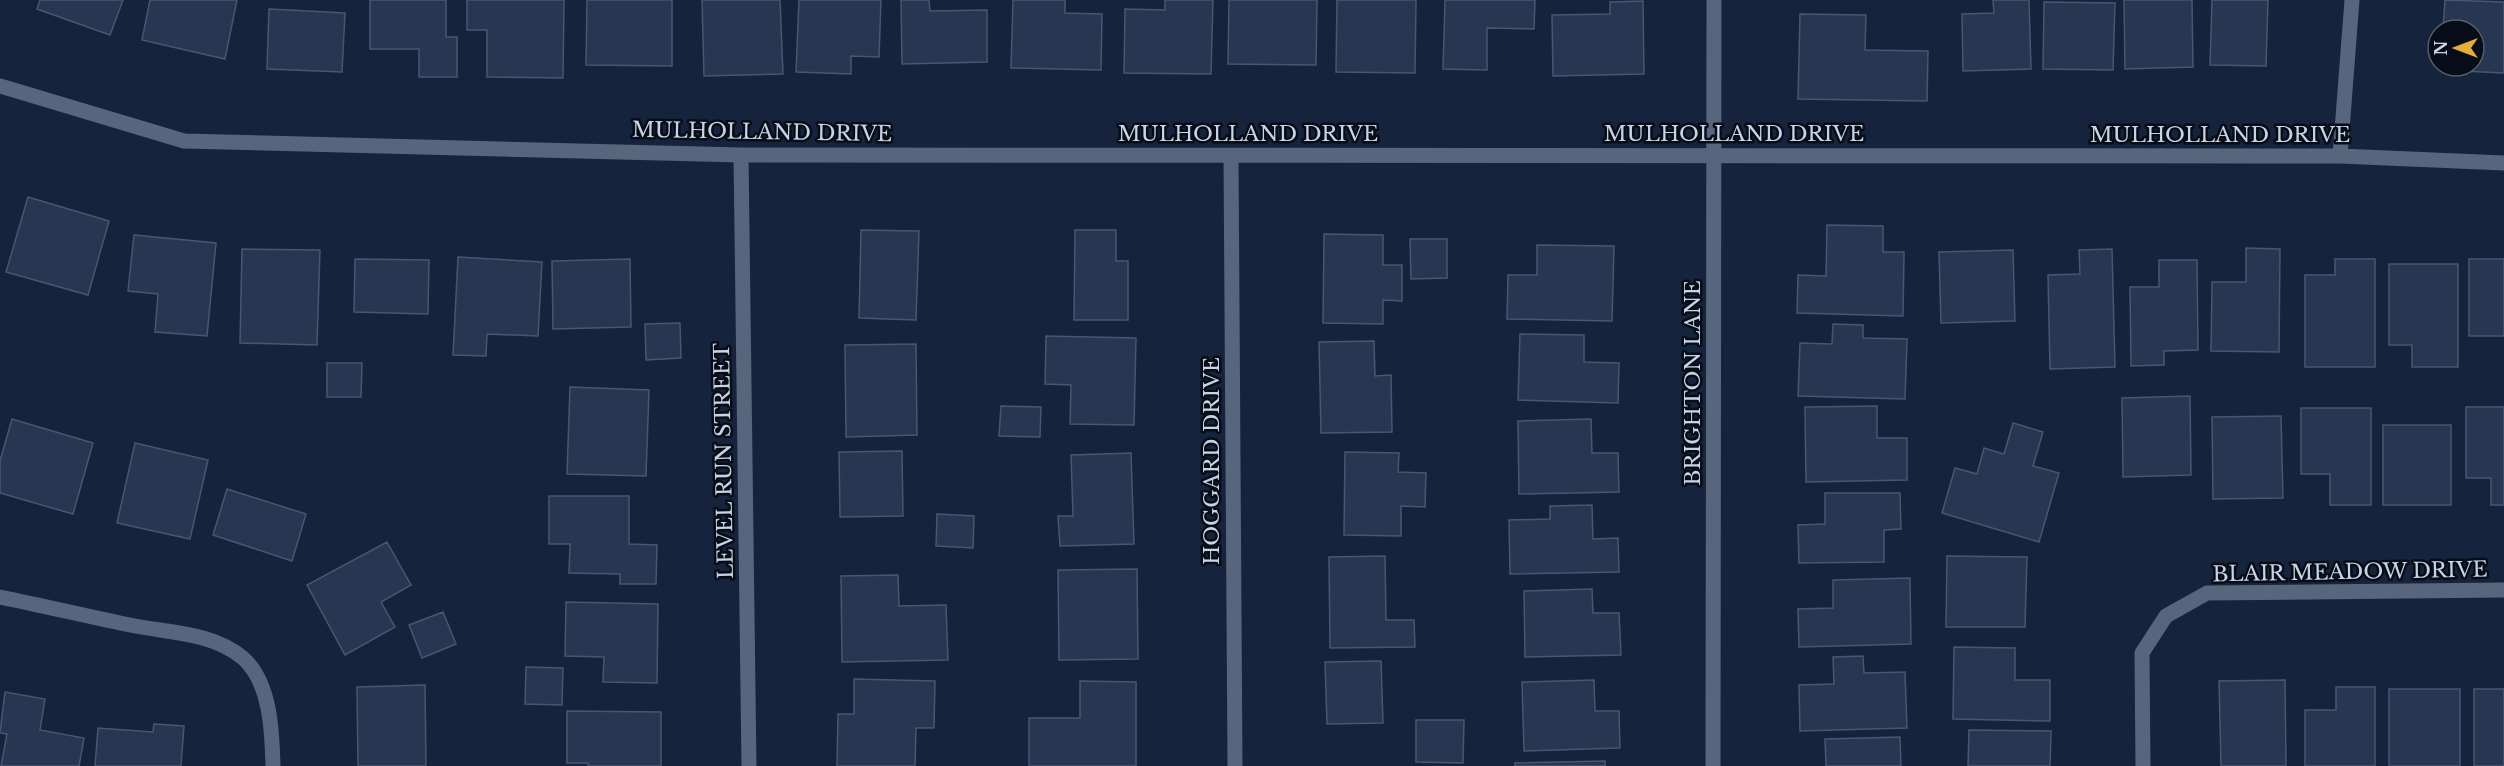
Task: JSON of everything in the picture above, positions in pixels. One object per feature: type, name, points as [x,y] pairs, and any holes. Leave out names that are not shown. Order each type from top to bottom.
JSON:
[{"type":"street","name":"BRIGHTON LANE","points":[[1713,766],[1714,0]]},
{"type":"street","points":[[2340,156],[2352,0]]},
{"type":"street","name":"MULHOLLAND DRIVE","points":[[0,86],[184,141],[741,155],[2340,156],[2504,163]]},
{"type":"street","name":"LEVEL RUN STREET","points":[[741,155],[748,766]]},
{"type":"street","name":"HOGGARD DRIVE","points":[[1231,155],[1235,766]]},
{"type":"street","name":"BLAIR MEADOW DRIVE","points":[[2143,766],[2142,653],[2166,616],[2207,593],[2504,590]]},
{"type":"street","points":[[0,597],[136,626],[207,638],[244,659],[264,690],[272,726],[273,766]]},
{"type":"building","points":[[40,0],[123,0],[110,35],[37,9]]},
{"type":"building","points":[[150,0],[237,0],[225,59],[142,40]]},
{"type":"building","points":[[370,0],[446,0],[446,37],[457,37],[457,77],[419,77],[419,49],[370,49]]},
{"type":"building","points":[[467,0],[564,0],[563,78],[487,77],[487,30],[467,30]]},
{"type":"building","points":[[587,0],[672,0],[672,66],[586,65]]},
{"type":"building","points":[[702,0],[780,0],[783,74],[704,76]]},
{"type":"building","points":[[799,0],[881,0],[879,57],[851,56],[851,74],[796,72]]},
{"type":"building","points":[[901,0],[929,0],[930,11],[987,10],[987,62],[902,64]]},
{"type":"building","points":[[1013,0],[1065,0],[1065,13],[1102,14],[1101,70],[1011,68]]},
{"type":"building","points":[[1165,0],[1213,0],[1211,74],[1124,73],[1125,9],[1165,10]]},
{"type":"building","points":[[1229,0],[1317,0],[1316,65],[1228,64]]},
{"type":"building","points":[[1337,0],[1416,0],[1415,73],[1336,72]]},
{"type":"building","points":[[1445,0],[1535,0],[1534,29],[1487,28],[1487,70],[1443,69]]},
{"type":"building","points":[[1993,0],[2029,0],[2031,69],[1963,71],[1962,14],[1994,13]]},
{"type":"building","points":[[2124,0],[2192,0],[2193,67],[2125,69]]},
{"type":"building","points":[[2212,0],[2268,0],[2266,66],[2210,65]]},
{"type":"building","points":[[2445,0],[2504,2],[2504,73],[2486,72],[2486,18],[2444,18]]},
{"type":"building","points":[[1643,1],[1644,74],[1553,76],[1552,15],[1610,14],[1610,2]]},
{"type":"building","points":[[2044,2],[2115,3],[2113,70],[2043,69]]},
{"type":"building","points":[[269,9],[345,13],[342,72],[267,69]]},
{"type":"building","points":[[1800,14],[1866,15],[1865,50],[1928,51],[1927,101],[1798,99]]},
{"type":"building","points":[[28,197],[109,221],[88,295],[6,272]]},
{"type":"building","points":[[1827,225],[1883,226],[1883,252],[1904,252],[1903,316],[1797,313],[1798,275],[1826,276]]},
{"type":"building","points":[[861,230],[919,231],[916,320],[859,318]]},
{"type":"building","points":[[1075,230],[1116,230],[1116,261],[1128,261],[1128,320],[1074,320]]},
{"type":"building","points":[[1324,234],[1383,235],[1383,265],[1402,265],[1402,301],[1383,300],[1383,324],[1323,323]]},
{"type":"building","points":[[134,235],[216,243],[207,336],[155,332],[158,294],[128,291]]},
{"type":"building","points":[[1410,239],[1447,239],[1447,278],[1411,279]]},
{"type":"building","points":[[1537,245],[1614,246],[1612,321],[1507,319],[1508,275],[1537,275]]},
{"type":"building","points":[[2246,248],[2280,249],[2279,352],[2211,351],[2212,282],[2246,282]]},
{"type":"building","points":[[242,249],[320,250],[317,345],[240,343]]},
{"type":"building","points":[[2112,249],[2115,367],[2050,369],[2048,275],[2080,274],[2079,250]]},
{"type":"building","points":[[2013,250],[2015,321],[1941,323],[1939,252]]},
{"type":"building","points":[[458,257],[542,262],[538,336],[487,334],[486,356],[453,355]]},
{"type":"building","points":[[355,259],[429,260],[428,314],[354,312]]},
{"type":"building","points":[[630,259],[631,327],[553,329],[552,261]]},
{"type":"building","points":[[2335,259],[2375,259],[2375,367],[2305,367],[2305,275],[2335,275]]},
{"type":"building","points":[[2469,259],[2504,259],[2504,336],[2469,336]]},
{"type":"building","points":[[2159,260],[2197,260],[2198,350],[2164,351],[2164,365],[2131,366],[2130,287],[2159,287]]},
{"type":"building","points":[[2389,264],[2458,264],[2458,367],[2412,367],[2412,345],[2389,345]]},
{"type":"building","points":[[680,323],[681,358],[646,360],[645,324]]},
{"type":"building","points":[[1833,324],[1863,325],[1863,338],[1907,339],[1905,399],[1798,396],[1800,343],[1832,344]]},
{"type":"building","points":[[1520,334],[1584,335],[1584,362],[1619,363],[1618,403],[1518,400]]},
{"type":"building","points":[[1046,336],[1136,338],[1134,425],[1070,424],[1071,385],[1045,384]]},
{"type":"building","points":[[1374,341],[1375,376],[1391,375],[1392,432],[1321,433],[1319,342]]},
{"type":"building","points":[[916,344],[917,435],[846,437],[845,345]]},
{"type":"building","points":[[327,363],[362,363],[361,397],[327,397]]},
{"type":"building","points":[[570,387],[649,390],[646,476],[567,474]]},
{"type":"building","points":[[2190,396],[2191,475],[2123,477],[2122,398]]},
{"type":"building","points":[[1001,406],[1041,407],[1040,437],[999,436]]},
{"type":"building","points":[[1877,406],[1877,438],[1907,438],[1907,480],[1806,482],[1805,407]]},
{"type":"building","points":[[2466,407],[2504,407],[2504,505],[2491,505],[2491,478],[2466,478]]},
{"type":"building","points":[[2301,408],[2371,408],[2371,505],[2330,505],[2330,474],[2301,474]]},
{"type":"building","points":[[2281,416],[2283,498],[2213,499],[2212,417]]},
{"type":"building","points":[[12,419],[93,443],[73,514],[0,493],[0,461]]},
{"type":"building","points":[[1591,419],[1592,453],[1618,453],[1619,492],[1519,494],[1518,421]]},
{"type":"building","points":[[2013,423],[2043,432],[2033,466],[2059,473],[2039,542],[1942,513],[1955,468],[1977,474],[1984,448],[2004,454]]},
{"type":"building","points":[[2383,425],[2451,425],[2451,505],[2383,505]]},
{"type":"building","points":[[135,443],[208,460],[190,539],[117,523]]},
{"type":"building","points":[[902,451],[903,516],[840,517],[839,452]]},
{"type":"building","points":[[1345,452],[1399,453],[1398,472],[1426,473],[1425,507],[1401,506],[1401,536],[1344,535]]},
{"type":"building","points":[[1131,453],[1134,544],[1060,546],[1058,516],[1073,516],[1071,455]]},
{"type":"building","points":[[227,489],[306,514],[292,561],[213,535]]},
{"type":"building","points":[[1825,493],[1900,493],[1901,529],[1884,530],[1884,562],[1799,563],[1798,525],[1825,524]]},
{"type":"building","points":[[549,496],[629,496],[629,544],[657,545],[656,584],[620,584],[620,574],[569,573],[570,544],[549,544]]},
{"type":"building","points":[[1592,505],[1593,539],[1618,538],[1619,572],[1510,574],[1509,520],[1550,519],[1550,506]]},
{"type":"building","points":[[937,514],[974,516],[973,548],[936,546]]},
{"type":"building","points":[[387,542],[411,585],[381,602],[395,627],[345,655],[307,585]]},
{"type":"building","points":[[1385,556],[1386,620],[1414,620],[1415,647],[1330,648],[1329,557]]},
{"type":"building","points":[[1947,556],[2027,557],[2025,627],[1946,627]]},
{"type":"building","points":[[1137,569],[1138,659],[1059,660],[1058,570]]},
{"type":"building","points":[[898,575],[899,606],[946,605],[948,660],[842,662],[841,576]]},
{"type":"building","points":[[1910,578],[1911,644],[1799,647],[1798,609],[1833,608],[1833,580]]},
{"type":"building","points":[[1592,589],[1593,613],[1619,613],[1621,655],[1525,657],[1524,591]]},
{"type":"building","points":[[566,602],[658,604],[657,683],[603,682],[604,657],[565,656]]},
{"type":"building","points":[[443,612],[456,644],[422,658],[409,625]]},
{"type":"building","points":[[1954,647],[2015,648],[2015,680],[2050,680],[2050,721],[1953,719]]},
{"type":"building","points":[[1863,656],[1864,673],[1905,672],[1907,728],[1800,731],[1799,685],[1834,684],[1833,657]]},
{"type":"building","points":[[1381,661],[1383,723],[1327,724],[1325,662]]},
{"type":"building","points":[[526,667],[563,668],[562,705],[525,704]]},
{"type":"building","points":[[854,679],[935,681],[934,728],[916,728],[915,766],[837,766],[838,714],[854,714]]},
{"type":"building","points":[[1594,680],[1595,711],[1619,711],[1620,748],[1524,751],[1522,682]]},
{"type":"building","points":[[2285,680],[2286,766],[2221,766],[2219,681]]},
{"type":"building","points":[[1080,681],[1136,682],[1136,766],[1029,766],[1029,718],[1080,718]]},
{"type":"building","points":[[425,685],[426,766],[358,766],[357,687]]},
{"type":"building","points":[[2336,687],[2375,687],[2375,766],[2305,766],[2305,710],[2336,710]]},
{"type":"building","points":[[2389,689],[2460,689],[2460,766],[2389,766]]},
{"type":"building","points":[[2474,689],[2504,689],[2504,766],[2474,766]]},
{"type":"building","points":[[5,692],[45,699],[40,730],[84,738],[79,766],[1,766],[7,734],[0,733]]},
{"type":"building","points":[[567,711],[661,712],[661,766],[588,766],[588,763],[567,763]]},
{"type":"building","points":[[1416,720],[1464,720],[1463,763],[1416,762]]},
{"type":"building","points":[[154,724],[184,726],[181,766],[95,766],[98,728],[153,732]]},
{"type":"building","points":[[1969,730],[2051,731],[2050,766],[1968,766]]},
{"type":"building","points":[[1900,737],[1901,766],[1826,766],[1825,739]]},
{"type":"building","points":[[1605,761],[1605,766],[1515,766],[1515,763]]}]
